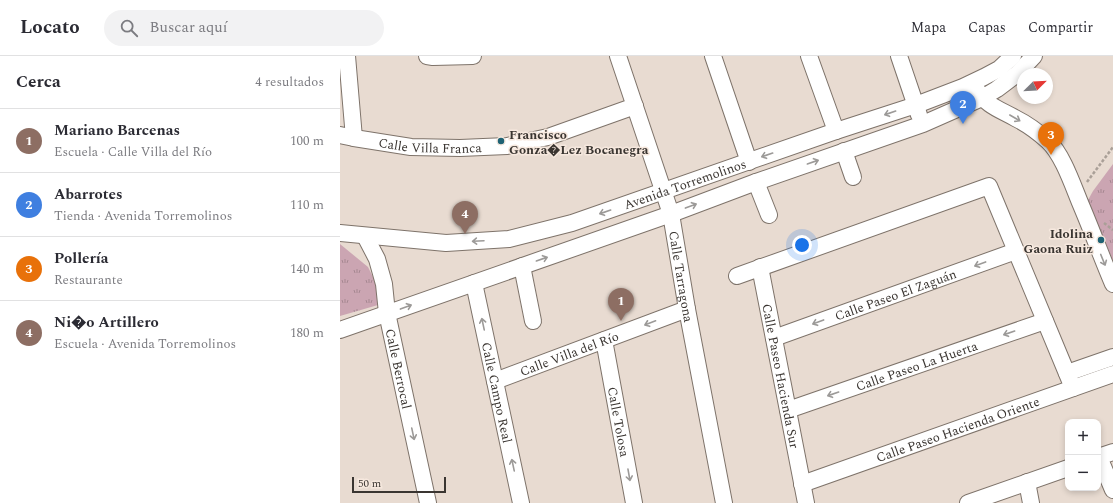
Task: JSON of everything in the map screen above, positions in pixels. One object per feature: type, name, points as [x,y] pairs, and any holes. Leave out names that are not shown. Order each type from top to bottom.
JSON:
[{"type":"street","points":[[347,56],[347,137]]},
{"type":"street","points":[[427,56],[473,56]]},
{"type":"street","name":"Calle Tarragona","points":[[618,56],[671,214],[687,309],[724,503]]},
{"type":"street","points":[[713,56],[749,162]]},
{"type":"street","points":[[809,56],[836,131]]},
{"type":"street","points":[[898,56],[923,124]]},
{"type":"street","name":"Avenida Torremolinos","points":[[340,233],[446,243],[509,239],[572,224],[836,131],[916,105],[972,83],[1010,62],[1034,56]]},
{"type":"street","name":"Avenida Torremolinos","points":[[341,330],[923,124],[982,98],[997,89],[1010,62]]},
{"type":"street","points":[[972,83],[982,98],[1035,130],[1049,142],[1059,156],[1113,284]]},
{"type":"street","name":"Calle Villa Franca","points":[[347,137],[411,147],[460,148],[507,146],[548,137],[635,106]]},
{"type":"street","points":[[844,151],[853,177]]},
{"type":"street","points":[[756,182],[769,215]]},
{"type":"street","points":[[737,276],[989,186],[1073,388]]},
{"type":"street","name":"Calle Berrocal","points":[[365,236],[377,259],[383,278],[387,313],[428,503]]},
{"type":"street","name":"Calle Paseo El Zaguán","points":[[774,338],[1016,251]]},
{"type":"street","points":[[522,266],[533,321]]},
{"type":"street","name":"Calle Paseo Hacienda Sur","points":[[760,267],[806,503]]},
{"type":"street","name":"Calle Campo Real","points":[[474,282],[521,503]]},
{"type":"street","name":"Calle Villa del Río","points":[[495,381],[687,309]]},
{"type":"street","name":"Calle Paseo La Huerta","points":[[788,410],[1046,321]]},
{"type":"street","name":"Calle Tolosa","points":[[604,340],[634,503]]},
{"type":"street","points":[[1067,373],[1113,357]]},
{"type":"street","name":"Calle Paseo Hacienda Oriente","points":[[802,484],[1113,374]]},
{"type":"street","points":[[1103,455],[1113,490]]},
{"type":"street","points":[[968,503],[1065,469]]},
{"type":"street","points":[[1027,482],[1031,503]]},
{"type":"green space","points":[[1113,164],[1113,261],[1088,200]]},
{"type":"green space","points":[[340,244],[368,267],[376,283],[378,305],[340,316]]},
{"type":"place","name":"Abarrotes","points":[[963,124]]},
{"type":"place","name":"Francisco Gonza�Lez Bocanegra","points":[[501,141]]},
{"type":"place","name":"Pollería","points":[[1051,155]]},
{"type":"place","name":"Ni�o Artillero","points":[[465,234]]},
{"type":"place","name":"Idolina Gaona Ruiz","points":[[1101,240]]},
{"type":"place","name":"Mariano Barcenas","points":[[621,321]]}]
